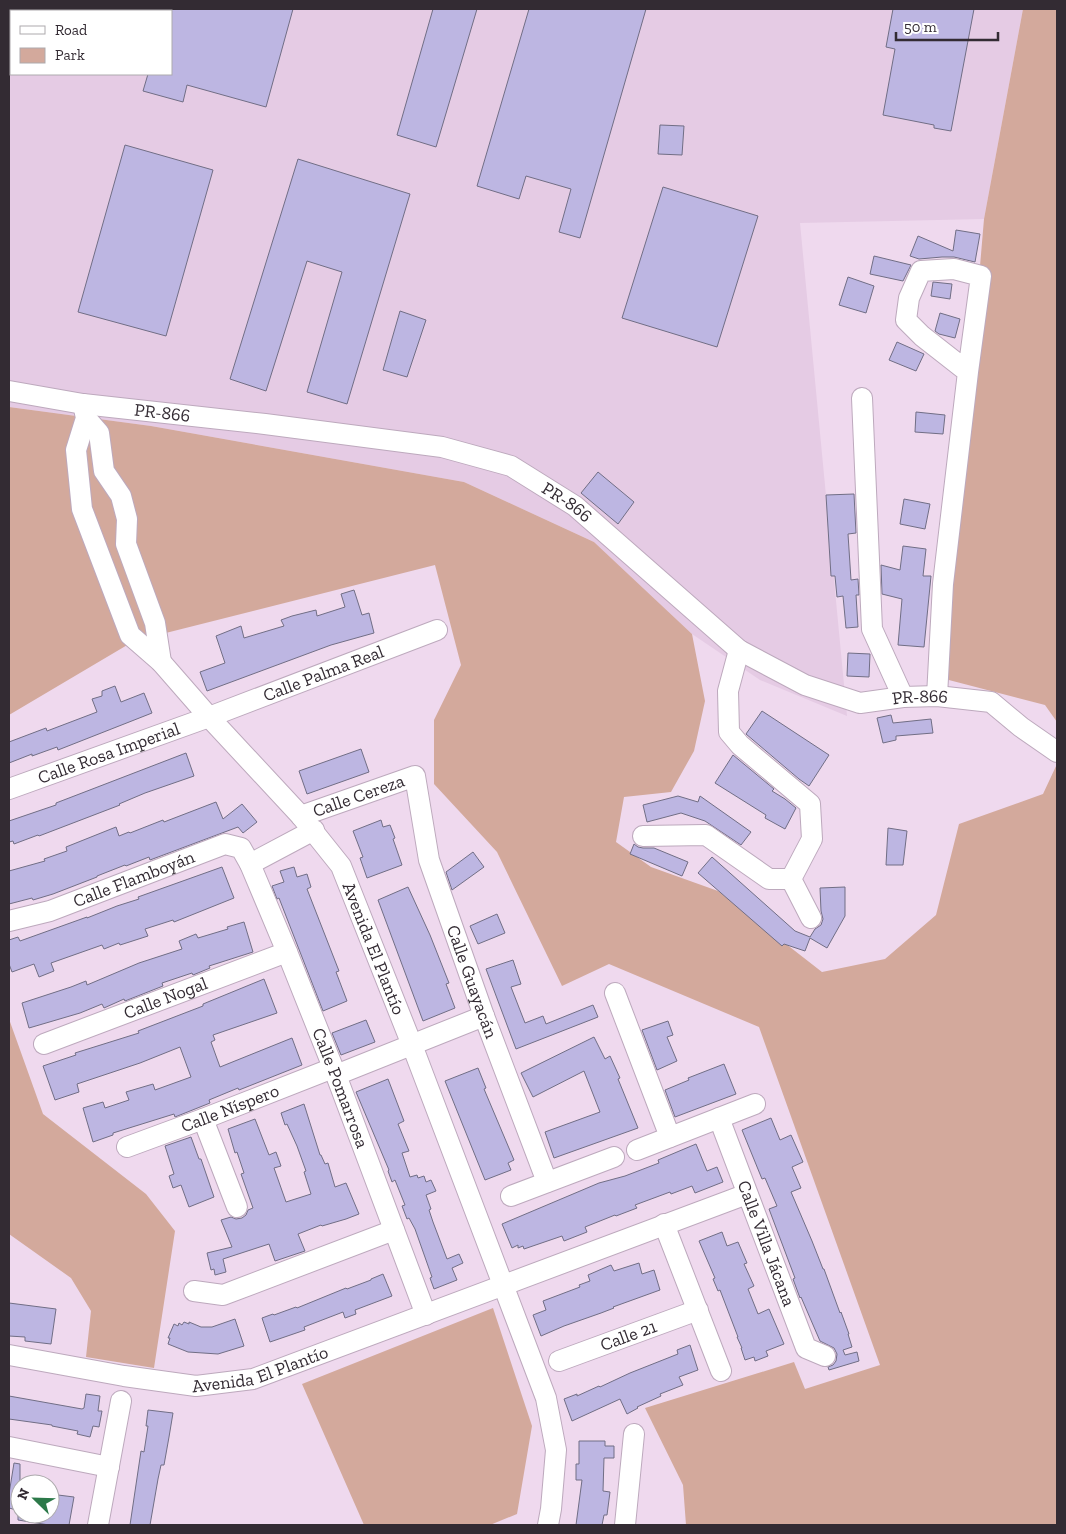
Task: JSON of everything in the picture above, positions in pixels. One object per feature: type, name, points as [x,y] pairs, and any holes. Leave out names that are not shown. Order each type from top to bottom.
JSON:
[{"type":"street","points":[[937,696],[943,584],[981,276],[954,269],[921,271],[909,298],[906,320],[922,336],[968,372]]},
{"type":"street","name":"PR-866","points":[[9,391],[85,411],[265,424],[442,447],[511,466],[575,506],[739,650],[805,685],[860,704],[903,697],[937,696],[991,702],[1021,727],[1057,752]]},
{"type":"street","points":[[862,398],[872,629],[903,697]]},
{"type":"street","points":[[85,411],[99,433],[104,471],[120,496],[127,519],[126,544],[155,623],[161,662]]},
{"type":"street","name":"Avenida El Plantío","points":[[85,411],[76,450],[82,509],[130,636],[161,662],[209,717],[308,823],[341,866],[412,1045],[546,1398],[556,1450],[548,1525]]},
{"type":"street","points":[[79,476],[104,471]]},
{"type":"street","points":[[99,551],[126,544]]},
{"type":"street","name":"Calle Palma Real","points":[[209,717],[437,630]]},
{"type":"street","points":[[739,650],[728,691],[729,732],[740,745],[810,804],[812,839],[790,879]]},
{"type":"street","name":"Calle Rosa Imperial","points":[[9,789],[209,717]]},
{"type":"street","name":"Calle Cereza","points":[[250,864],[308,823],[416,776]]},
{"type":"street","name":"Calle Guayacán","points":[[416,776],[429,860],[484,1016],[547,1182]]},
{"type":"street","points":[[643,836],[706,835],[769,879],[790,879]]},
{"type":"street","name":"Calle Flamboyán","points":[[9,921],[50,910],[225,844],[241,848],[250,864]]},
{"type":"street","name":"Calle Pomarrosa","points":[[250,864],[335,1072],[426,1315]]},
{"type":"street","points":[[790,879],[811,918]]},
{"type":"street","name":"Calle Nogal","points":[[44,1044],[287,952]]},
{"type":"street","points":[[615,993],[670,1137]]},
{"type":"street","name":"Calle Níspero","points":[[127,1147],[412,1045],[484,1016]]},
{"type":"street","points":[[637,1150],[755,1104]]},
{"type":"street","name":"Calle Villa Jácana","points":[[719,1118],[806,1348],[825,1356]]},
{"type":"street","points":[[204,1119],[237,1207]]},
{"type":"street","points":[[511,1196],[614,1157]]},
{"type":"street","points":[[503,1286],[747,1194]]},
{"type":"street","points":[[664,1224],[721,1371]]},
{"type":"street","points":[[194,1291],[223,1295],[394,1230]]},
{"type":"street","name":"Avenida El Plantío","points":[[9,1354],[124,1376],[196,1386],[253,1379],[503,1286]]},
{"type":"street","name":"Calle 21","points":[[559,1362],[698,1310]]},
{"type":"street","points":[[98,1525],[121,1401]]},
{"type":"street","points":[[625,1525],[634,1434]]},
{"type":"street","points":[[9,1447],[109,1467]]},
{"type":"shaded area","points":[[9,9],[1023,9],[984,219],[800,223],[847,716],[760,680],[692,634],[594,542],[464,482],[151,426],[9,407]]},
{"type":"green space","points":[[1023,9],[1057,9],[1057,722],[1045,705],[945,679],[984,219]]},
{"type":"green space","points":[[9,407],[151,426],[464,482],[594,542],[692,634],[705,701],[694,751],[671,792],[624,797],[616,842],[651,867],[718,891],[822,972],[885,959],[936,915],[959,824],[1043,794],[1057,764],[1057,1525],[686,1525],[683,1485],[645,1408],[794,1362],[805,1389],[880,1365],[759,1027],[609,964],[562,986],[497,852],[434,784],[434,720],[461,665],[435,565],[134,641],[9,715]]},
{"type":"green space","points":[[9,1019],[43,1114],[146,1194],[175,1231],[154,1368],[86,1357],[91,1311],[71,1278],[9,1234]]},
{"type":"green space","points":[[493,1308],[532,1426],[517,1514],[490,1525],[364,1525],[302,1384]]},
{"type":"building","points":[[293,9],[266,107],[187,85],[183,102],[143,91],[148,75],[172,75],[171,10]]},
{"type":"building","points":[[433,9],[477,9],[436,147],[397,135]]},
{"type":"building","points":[[529,9],[646,9],[580,238],[559,232],[571,189],[526,176],[519,199],[477,186]]},
{"type":"building","points":[[893,9],[974,9],[951,131],[934,128],[934,125],[883,115],[895,49],[886,47]]},
{"type":"building","points":[[660,125],[684,126],[682,155],[658,154]]},
{"type":"building","points":[[125,145],[213,170],[166,336],[78,312]]},
{"type":"building","points":[[298,159],[410,194],[347,404],[307,392],[342,272],[307,261],[266,391],[230,379]]},
{"type":"building","points":[[663,187],[758,216],[717,347],[622,318]]},
{"type":"building","points":[[956,230],[980,234],[975,262],[954,257],[919,259],[910,256],[918,236],[953,251]]},
{"type":"building","points":[[874,256],[911,265],[903,281],[870,274]]},
{"type":"building","points":[[848,277],[874,286],[866,313],[839,305]]},
{"type":"building","points":[[933,282],[952,284],[950,299],[931,296]]},
{"type":"building","points":[[400,311],[426,320],[407,377],[383,370]]},
{"type":"building","points":[[940,313],[960,319],[955,338],[939,334],[935,331]]},
{"type":"building","points":[[897,342],[924,354],[916,371],[889,360]]},
{"type":"building","points":[[916,412],[945,415],[943,434],[915,432]]},
{"type":"building","points":[[598,472],[634,502],[618,524],[581,493]]},
{"type":"building","points":[[854,494],[856,533],[848,534],[851,580],[858,579],[859,595],[856,595],[858,627],[846,628],[843,596],[837,597],[835,576],[831,576],[826,495]]},
{"type":"building","points":[[904,499],[930,504],[925,529],[900,524]]},
{"type":"building","points":[[903,546],[926,549],[923,576],[931,576],[924,647],[898,645],[902,599],[882,594],[881,565],[900,570]]},
{"type":"building","points":[[354,590],[362,615],[369,613],[374,633],[331,645],[207,691],[200,672],[225,663],[216,636],[241,626],[244,638],[284,626],[281,620],[292,616],[316,610],[317,616],[345,607],[341,594]]},
{"type":"building","points":[[848,653],[870,654],[869,677],[847,676]]},
{"type":"building","points":[[115,686],[121,702],[144,693],[152,713],[58,750],[57,747],[9,763],[9,742],[46,728],[47,731],[97,712],[92,699],[102,696],[102,691]]},
{"type":"building","points":[[762,711],[829,755],[809,786],[746,734]]},
{"type":"building","points":[[891,715],[893,723],[931,719],[933,733],[896,736],[896,740],[883,743],[877,718]]},
{"type":"building","points":[[361,749],[369,772],[307,794],[299,771]]},
{"type":"building","points":[[186,753],[194,776],[145,793],[120,805],[39,836],[14,844],[13,841],[9,842],[9,821],[56,805],[56,803]]},
{"type":"building","points":[[733,755],[774,789],[772,791],[796,808],[785,829],[765,818],[766,815],[715,783]]},
{"type":"building","points":[[678,796],[698,802],[700,796],[751,832],[741,845],[705,821],[681,813],[647,822],[643,805]]},
{"type":"building","points":[[216,802],[223,819],[242,804],[257,822],[243,833],[238,827],[150,860],[149,857],[125,865],[53,894],[9,904],[9,871],[45,861],[44,859],[67,851],[66,847],[116,827],[119,836],[163,820],[164,822]]},
{"type":"building","points":[[381,820],[383,827],[390,825],[402,865],[367,878],[360,858],[363,857],[353,831]]},
{"type":"building","points":[[888,828],[907,831],[903,865],[886,865]]},
{"type":"building","points":[[634,844],[643,848],[654,848],[688,862],[682,876],[630,854]]},
{"type":"building","points":[[473,852],[484,867],[452,890],[446,872]]},
{"type":"building","points":[[712,857],[795,931],[810,937],[815,929],[821,925],[823,919],[820,888],[845,887],[845,916],[827,948],[810,938],[805,951],[784,944],[782,946],[698,873]]},
{"type":"building","points":[[222,867],[234,898],[174,922],[173,920],[145,929],[148,936],[120,945],[119,943],[104,949],[102,945],[51,963],[54,971],[39,977],[34,964],[12,972],[9,964],[9,940],[18,937],[20,941]]},
{"type":"building","points":[[294,867],[297,877],[307,874],[311,887],[307,889],[339,971],[336,972],[347,1001],[323,1011],[279,898],[277,899],[272,886],[284,882],[280,871]]},
{"type":"building","points":[[408,887],[449,983],[446,984],[455,1008],[423,1021],[378,900]]},
{"type":"building","points":[[497,914],[505,933],[478,944],[470,926]]},
{"type":"building","points":[[244,922],[253,952],[209,966],[210,968],[193,975],[192,973],[162,983],[163,986],[125,1001],[124,999],[104,1008],[102,1004],[80,1013],[29,1028],[22,1003],[86,981],[87,985],[139,963],[182,949],[179,941],[196,934],[198,938]]},
{"type":"building","points":[[513,960],[521,984],[511,987],[525,1023],[543,1016],[546,1024],[593,1005],[598,1017],[516,1049],[486,969]]},
{"type":"building","points":[[264,979],[277,1013],[213,1035],[215,1040],[211,1042],[220,1067],[292,1038],[302,1065],[239,1090],[238,1088],[209,1100],[210,1103],[175,1117],[174,1114],[113,1133],[113,1135],[93,1142],[83,1108],[103,1102],[105,1108],[129,1100],[126,1092],[153,1084],[155,1090],[191,1077],[180,1047],[140,1063],[77,1084],[79,1092],[55,1100],[43,1066],[76,1055],[75,1053],[139,1033],[138,1031],[203,1006],[203,1004]]},
{"type":"building","points":[[366,1020],[375,1042],[341,1055],[332,1033]]},
{"type":"building","points":[[668,1021],[673,1035],[667,1037],[677,1061],[657,1070],[642,1030]]},
{"type":"building","points":[[594,1037],[605,1059],[610,1056],[638,1128],[554,1158],[545,1132],[600,1112],[584,1071],[533,1097],[521,1073]]},
{"type":"building","points":[[724,1064],[736,1094],[675,1117],[665,1090],[689,1080],[688,1078]]},
{"type":"building","points":[[478,1068],[486,1088],[484,1089],[514,1160],[508,1163],[511,1170],[485,1180],[445,1081]]},
{"type":"building","points":[[388,1079],[404,1121],[398,1124],[409,1151],[402,1153],[410,1177],[417,1175],[418,1178],[424,1176],[426,1182],[431,1180],[436,1191],[426,1195],[431,1209],[429,1210],[447,1259],[459,1254],[463,1263],[452,1268],[457,1280],[434,1289],[430,1278],[432,1277],[415,1229],[409,1218],[407,1219],[402,1206],[405,1205],[395,1180],[392,1182],[389,1170],[356,1092]]},
{"type":"building","points":[[304,1104],[320,1155],[325,1164],[328,1163],[335,1187],[346,1183],[359,1214],[298,1234],[305,1251],[275,1261],[269,1244],[223,1259],[226,1272],[215,1275],[214,1269],[211,1270],[207,1253],[232,1247],[221,1220],[231,1217],[236,1219],[242,1218],[248,1210],[253,1208],[241,1174],[244,1173],[237,1152],[235,1153],[228,1129],[255,1119],[269,1155],[276,1152],[281,1166],[274,1168],[286,1202],[311,1194],[304,1172],[306,1171],[297,1146],[287,1124],[285,1125],[281,1113]]},
{"type":"building","points":[[771,1118],[780,1140],[791,1135],[803,1162],[792,1167],[801,1188],[791,1192],[849,1334],[852,1347],[843,1350],[845,1355],[857,1352],[859,1361],[829,1370],[828,1367],[836,1361],[837,1354],[834,1348],[820,1341],[800,1298],[793,1279],[795,1278],[769,1209],[777,1206],[765,1178],[762,1179],[742,1130]]},
{"type":"building","points":[[191,1137],[214,1197],[189,1207],[181,1185],[173,1188],[169,1176],[174,1174],[165,1146]]},
{"type":"building","points":[[696,1144],[707,1171],[717,1167],[723,1182],[695,1193],[692,1186],[671,1194],[670,1192],[635,1205],[637,1208],[585,1227],[587,1232],[564,1241],[562,1236],[524,1249],[523,1246],[518,1248],[518,1245],[512,1248],[502,1224],[599,1183],[625,1176],[659,1163],[658,1160]]},
{"type":"building","points":[[722,1232],[727,1246],[738,1242],[747,1263],[744,1264],[754,1286],[748,1289],[758,1314],[769,1309],[784,1344],[766,1351],[768,1356],[755,1361],[754,1357],[745,1360],[720,1290],[718,1291],[713,1279],[715,1278],[699,1241]]},
{"type":"building","points":[[639,1263],[642,1274],[654,1270],[660,1290],[541,1336],[533,1315],[546,1310],[543,1301],[580,1287],[579,1285],[590,1281],[588,1275],[611,1265],[614,1271]]},
{"type":"building","points":[[383,1274],[392,1296],[355,1310],[356,1314],[345,1318],[343,1312],[304,1327],[305,1330],[270,1342],[262,1318],[297,1308]]},
{"type":"building","points":[[9,1303],[56,1309],[51,1344],[25,1341],[25,1337],[9,1336]]},
{"type":"building","points":[[235,1319],[244,1346],[218,1354],[188,1352],[168,1344],[170,1338],[168,1338],[174,1324],[178,1326],[179,1323],[182,1325],[184,1322],[189,1324],[189,1322],[201,1327],[212,1327]]},
{"type":"building","points":[[690,1345],[698,1370],[679,1377],[683,1385],[660,1394],[661,1396],[637,1407],[627,1414],[620,1399],[572,1421],[564,1399],[600,1387],[678,1354],[677,1350]]},
{"type":"building","points":[[86,1394],[100,1396],[98,1411],[102,1411],[99,1427],[93,1426],[90,1437],[77,1434],[78,1431],[52,1425],[9,1419],[9,1396],[82,1409],[84,1408]]},
{"type":"building","points":[[148,1410],[173,1413],[164,1465],[161,1465],[150,1525],[130,1525],[141,1451],[144,1452],[148,1426],[146,1426]]},
{"type":"building","points":[[579,1441],[605,1441],[605,1446],[614,1446],[614,1458],[604,1458],[603,1491],[610,1492],[607,1515],[604,1515],[602,1525],[576,1525],[582,1480],[576,1480],[576,1464],[579,1464]]},
{"type":"building","points":[[14,1463],[20,1464],[20,1474],[12,1474]]},
{"type":"building","points":[[10,1488],[10,1508],[9,1508]]},
{"type":"building","points":[[60,1495],[74,1497],[69,1525],[43,1524],[60,1524]]}]
